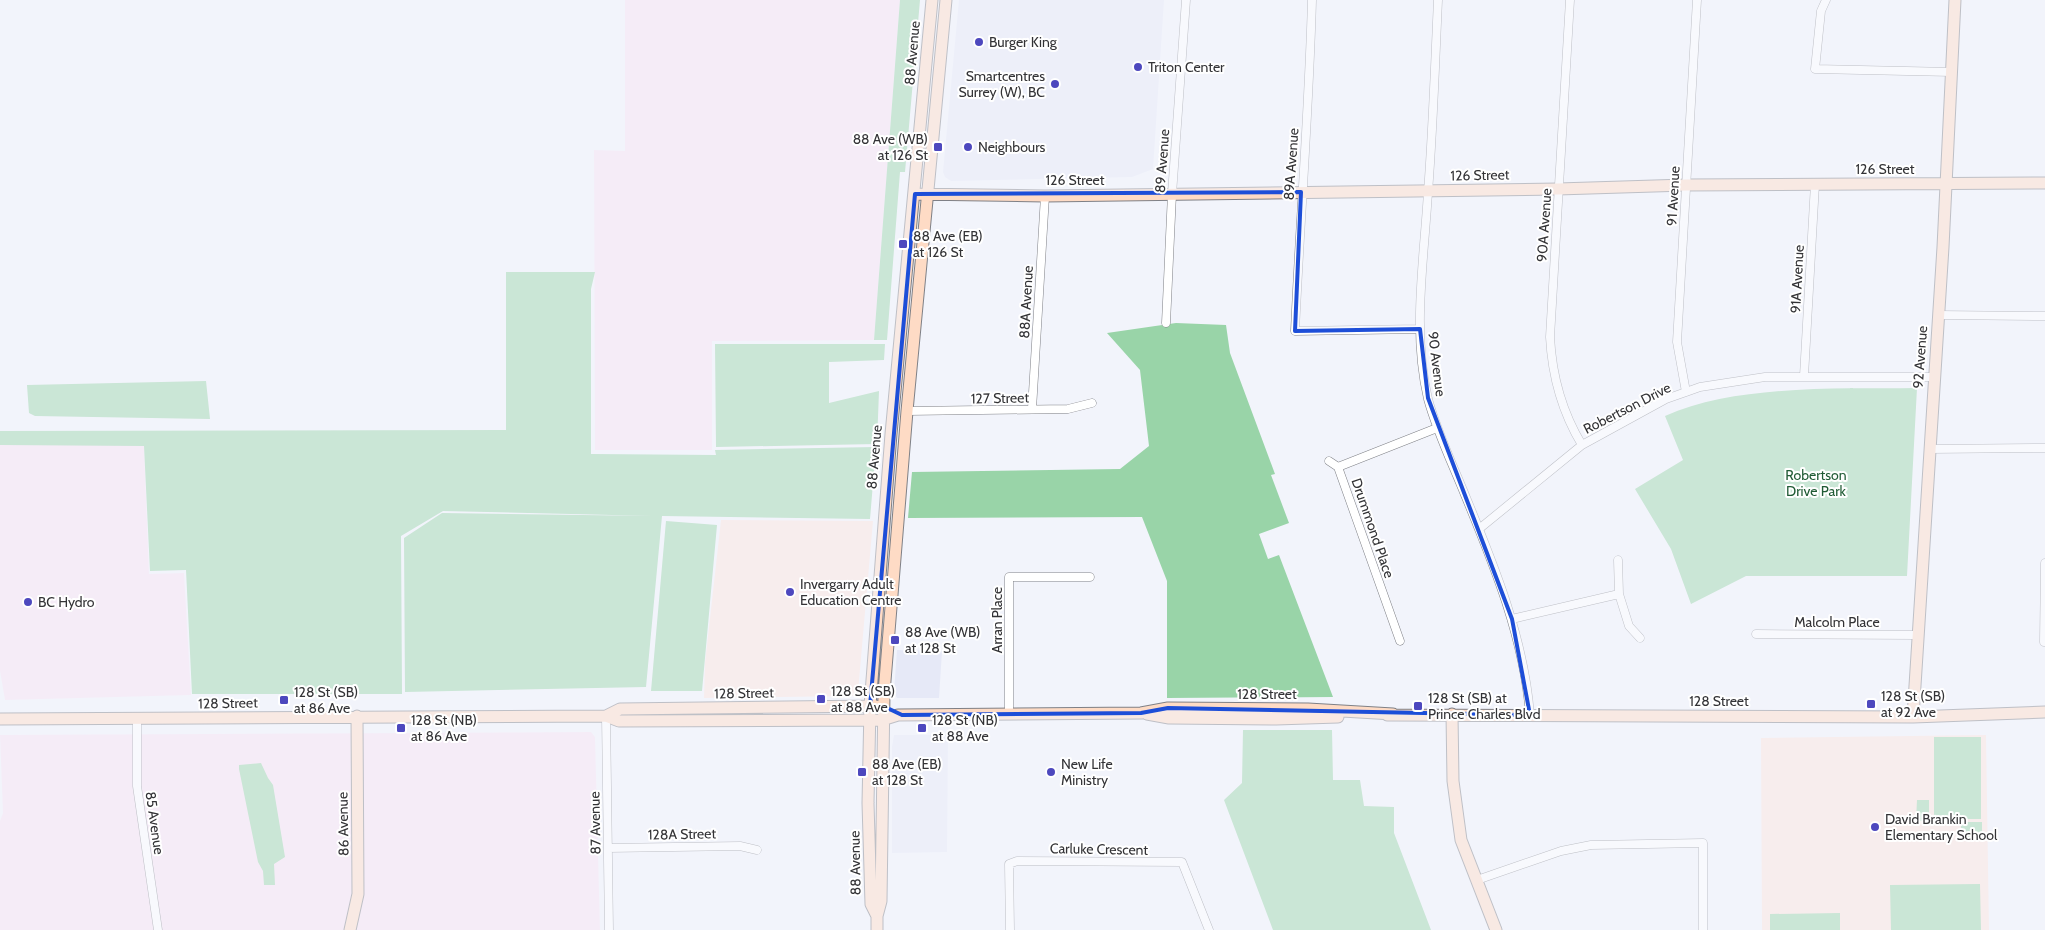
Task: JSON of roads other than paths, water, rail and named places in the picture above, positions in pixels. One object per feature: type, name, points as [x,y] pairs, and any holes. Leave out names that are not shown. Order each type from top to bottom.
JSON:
[{"type":"main road","name":"88 Avenue","points":[[877,916],[871,904],[868,803],[869,720],[890,443],[932,0]]},
{"type":"main road","name":"88 Avenue","points":[[877,930],[877,916],[881,893],[883,706],[907,412],[946,0]]},
{"type":"main road","name":"92 Avenue","points":[[1913,717],[1946,184],[1955,0]]},
{"type":"main road","name":"126 Street","points":[[915,194],[1045,196],[1558,189],[1686,184],[2045,183]]},
{"type":"main road","name":"128 Street","points":[[606,716],[620,710],[883,706]]},
{"type":"main road","points":[[883,706],[898,714]]},
{"type":"main road","name":"128 Street","points":[[0,719],[606,716],[619,721],[882,720],[898,714],[1141,713],[1169,718],[1227,719],[1300,719],[1393,714],[1913,717],[2045,712]]},
{"type":"main road","points":[[1452,714],[1453,781],[1461,840],[1496,930]]},
{"type":"main road","name":"86 Avenue","points":[[350,930],[358,894],[356,716]]},
{"type":"street","name":"89 Avenue","points":[[1166,323],[1172,194],[1186,0]]},
{"type":"street","name":"89A Avenue","points":[[1312,0],[1295,331],[1420,330]]},
{"type":"street","name":"90 Avenue","points":[[1438,0],[1420,330],[1428,398],[1437,428],[1479,529],[1512,619],[1526,679],[1530,714]]},
{"type":"street","name":"90A Avenue","points":[[1570,0],[1550,337],[1551,357],[1564,407],[1582,445]]},
{"type":"street","name":"91 Avenue","points":[[1686,392],[1677,342],[1697,0]]},
{"type":"street","points":[[1826,0],[1821,11],[1815,69],[1952,72]]},
{"type":"street","name":"91A Avenue","points":[[1804,376],[1816,184]]},
{"type":"street","name":"88A Avenue","points":[[1032,409],[1045,196]]},
{"type":"street","points":[[1938,315],[2045,316]]},
{"type":"street","name":"Robertson Drive","points":[[1479,529],[1582,445],[1666,399],[1686,392],[1744,379],[1804,376],[1934,376]]},
{"type":"street","name":"127 Street","points":[[907,412],[1068,408],[1092,403]]},
{"type":"street","name":"Drummond Place","points":[[1400,641],[1338,467],[1437,428]]},
{"type":"street","points":[[1929,449],[2045,448]]},
{"type":"street","points":[[1329,461],[1338,467]]},
{"type":"street","points":[[1618,560],[1619,594],[1629,626],[1640,638]]},
{"type":"street","points":[[2044,642],[2045,563]]},
{"type":"street","name":"Arran Place","points":[[1009,714],[1009,577],[1090,577]]},
{"type":"street","points":[[1512,619],[1619,594]]},
{"type":"street","name":"Malcolm Place","points":[[1756,634],[1917,635]]},
{"type":"street","name":"87 Avenue","points":[[606,716],[609,930]]},
{"type":"street","name":"85 Avenue","points":[[137,719],[137,786],[158,930]]},
{"type":"street","points":[[1476,880],[1561,851],[1576,848],[1615,844],[1703,843],[1703,930]]},
{"type":"street","name":"128A Street","points":[[608,848],[740,846],[757,850]]},
{"type":"street","name":"Carluke Crescent","points":[[1010,930],[1010,864],[1017,861],[1182,862],[1209,930]]},
{"type":"place","name":"Burger King","points":[[979,42]]},
{"type":"place","name":"Triton Center","points":[[1138,67]]},
{"type":"place","name":"Smartcentres Surrey (W), BC","points":[[1055,84]]},
{"type":"place","name":"88 Ave (WB) at 126 St","points":[[938,147]]},
{"type":"place","name":"Neighbours","points":[[968,147]]},
{"type":"place","name":"88 Ave (EB) at 126 St","points":[[903,244]]},
{"type":"place","name":"Invergarry Adult Education Centre","points":[[790,592]]},
{"type":"place","name":"BC Hydro","points":[[28,602]]},
{"type":"place","name":"88 Ave (WB) at 128 St","points":[[895,640]]},
{"type":"place","name":"128 St (SB) at 88 Ave","points":[[821,699]]},
{"type":"place","name":"128 St (SB) at 86 Ave","points":[[284,700]]},
{"type":"place","name":"128 St (SB) at 92 Ave","points":[[1871,704]]},
{"type":"place","name":"128 St (SB) at Prince Charles Blvd","points":[[1418,706]]},
{"type":"place","name":"128 St (NB) at 86 Ave","points":[[401,728]]},
{"type":"place","name":"128 St (NB) at 88 Ave","points":[[922,728]]},
{"type":"place","name":"88 Ave (EB) at 128 St","points":[[862,772]]},
{"type":"place","name":"New Life Ministry","points":[[1051,772]]},
{"type":"place","name":"David Brankin Elementary School","points":[[1875,827]]},
{"type":"park label","name":"Robertson Drive Park","points":[[1816,484]]}]
